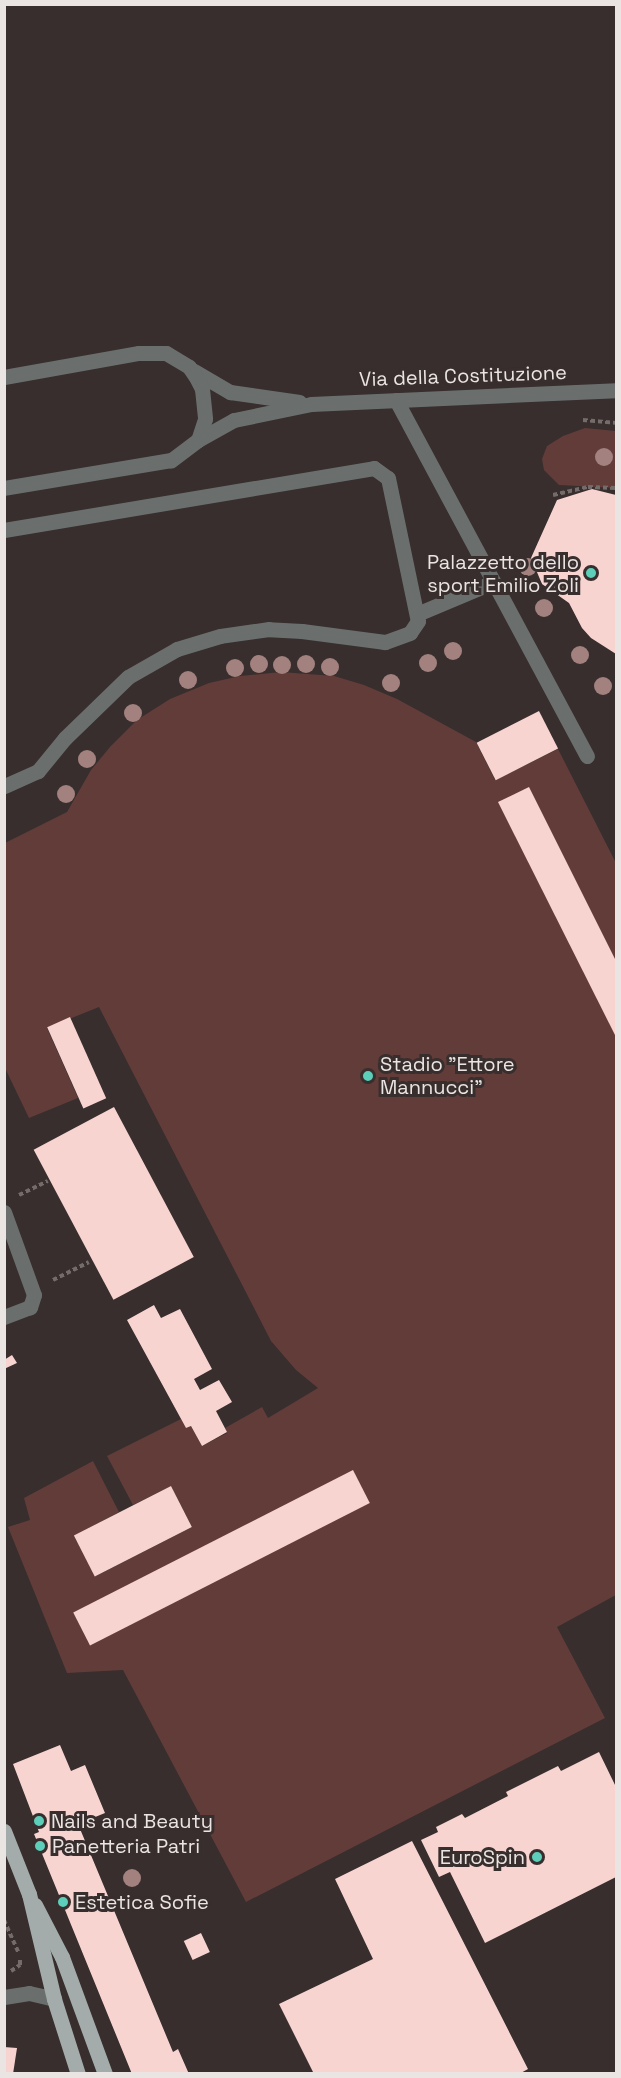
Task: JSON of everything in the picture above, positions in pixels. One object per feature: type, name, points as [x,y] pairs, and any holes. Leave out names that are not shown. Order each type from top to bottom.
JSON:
[{"type":"main road","points":[[4,1831],[29,1894],[54,1999],[78,2073]]},
{"type":"main road","points":[[29,1894],[52,1933],[105,2073]]},
{"type":"street","name":"Via della Costituzione","points":[[4,377],[140,352],[166,353],[212,384],[230,392],[311,404]]},
{"type":"street","points":[[189,367],[202,389],[205,402],[205,419],[198,440]]},
{"type":"street","name":"Via della Costituzione","points":[[4,488],[171,460],[198,440],[234,420],[311,404],[616,390]]},
{"type":"street","points":[[396,400],[586,756]]},
{"type":"street","points":[[4,530],[374,468],[388,478],[418,621],[410,633],[385,642],[334,634],[268,629],[220,636],[177,649],[128,677],[85,717],[38,771],[4,786]]},
{"type":"street","points":[[417,614],[493,582]]},
{"type":"street","points":[[4,1212],[34,1290],[34,1301],[30,1307],[5,1317]]},
{"type":"street","points":[[4,1996],[29,1993],[54,1999]]},
{"type":"path","points":[[583,420],[616,423]]},
{"type":"path","points":[[554,495],[588,487],[616,488]]},
{"type":"path","points":[[13,1198],[48,1181]]},
{"type":"path","points":[[34,1290],[89,1262]]},
{"type":"path","points":[[4,1920],[21,1960],[16,1969],[4,1973]]},
{"type":"shaded area","points":[[585,428],[616,431],[616,488],[559,485],[544,470],[542,459],[547,446],[563,436]]},
{"type":"shaded area","points":[[281,672],[334,676],[364,685],[397,699],[476,742],[495,780],[558,749],[616,863],[616,1595],[557,1627],[605,1718],[246,1902],[123,1670],[67,1673],[8,1527],[30,1520],[24,1498],[93,1461],[119,1512],[74,1536],[96,1576],[192,1527],[171,1486],[133,1505],[107,1456],[181,1419],[186,1428],[191,1426],[202,1446],[227,1433],[225,1428],[262,1407],[268,1418],[318,1388],[296,1370],[271,1341],[99,1007],[47,1028],[78,1098],[29,1118],[5,1068],[5,843],[67,812],[91,770],[110,747],[137,720],[170,699],[209,683],[240,676]]},
{"type":"building","name":"Palazzetto dello sport Emilio Zoli","points":[[592,489],[616,495],[616,654],[591,638],[582,628],[569,603],[542,584],[531,558],[557,500]]},
{"type":"building","points":[[539,711],[558,748],[496,780],[477,743]]},
{"type":"building","points":[[529,787],[616,961],[616,1037],[498,802]]},
{"type":"building","points":[[70,1017],[106,1098],[83,1108],[47,1027]]},
{"type":"building","points":[[114,1107],[194,1257],[113,1300],[34,1150]]},
{"type":"building","points":[[154,1305],[161,1318],[180,1309],[212,1369],[194,1379],[200,1390],[219,1380],[232,1402],[216,1411],[227,1432],[202,1446],[191,1426],[186,1428],[127,1320]]},
{"type":"building","points":[[12,1355],[17,1363],[4,1369],[4,1360]]},
{"type":"building","points":[[353,1470],[370,1503],[90,1646],[73,1613]]},
{"type":"building","points":[[171,1486],[192,1527],[95,1576],[74,1535]]},
{"type":"building","points":[[60,1745],[71,1771],[85,1765],[105,1813],[78,1824],[173,2052],[178,2049],[189,2074],[132,2074],[34,1834],[39,1832],[13,1764]]},
{"type":"building","name":"EuroSpin","points":[[599,1752],[616,1787],[616,1877],[485,1943],[450,1872],[439,1877],[421,1840],[438,1832],[436,1827],[462,1814],[465,1818],[508,1796],[506,1792],[558,1766],[561,1771]]},
{"type":"building","points":[[412,1841],[528,2069],[519,2074],[314,2074],[279,2004],[373,1959],[335,1879]]},
{"type":"building","points":[[201,1933],[210,1952],[193,1960],[184,1941]]},
{"type":"building","points":[[4,2047],[17,2048],[13,2074],[4,2074]]},
{"type":"place","name":"Palazzetto dello sport Emilio Zoli","points":[[591,573]]},
{"type":"place","name":"Stadio \"Ettore Mannucci\"","points":[[368,1076]]},
{"type":"place","name":"Nails and Beauty","points":[[39,1821]]},
{"type":"place","name":"Panetteria Patri","points":[[40,1846]]},
{"type":"place","name":"EuroSpin","points":[[537,1857]]},
{"type":"place","name":"Estetica Sofie","points":[[63,1902]]}]
